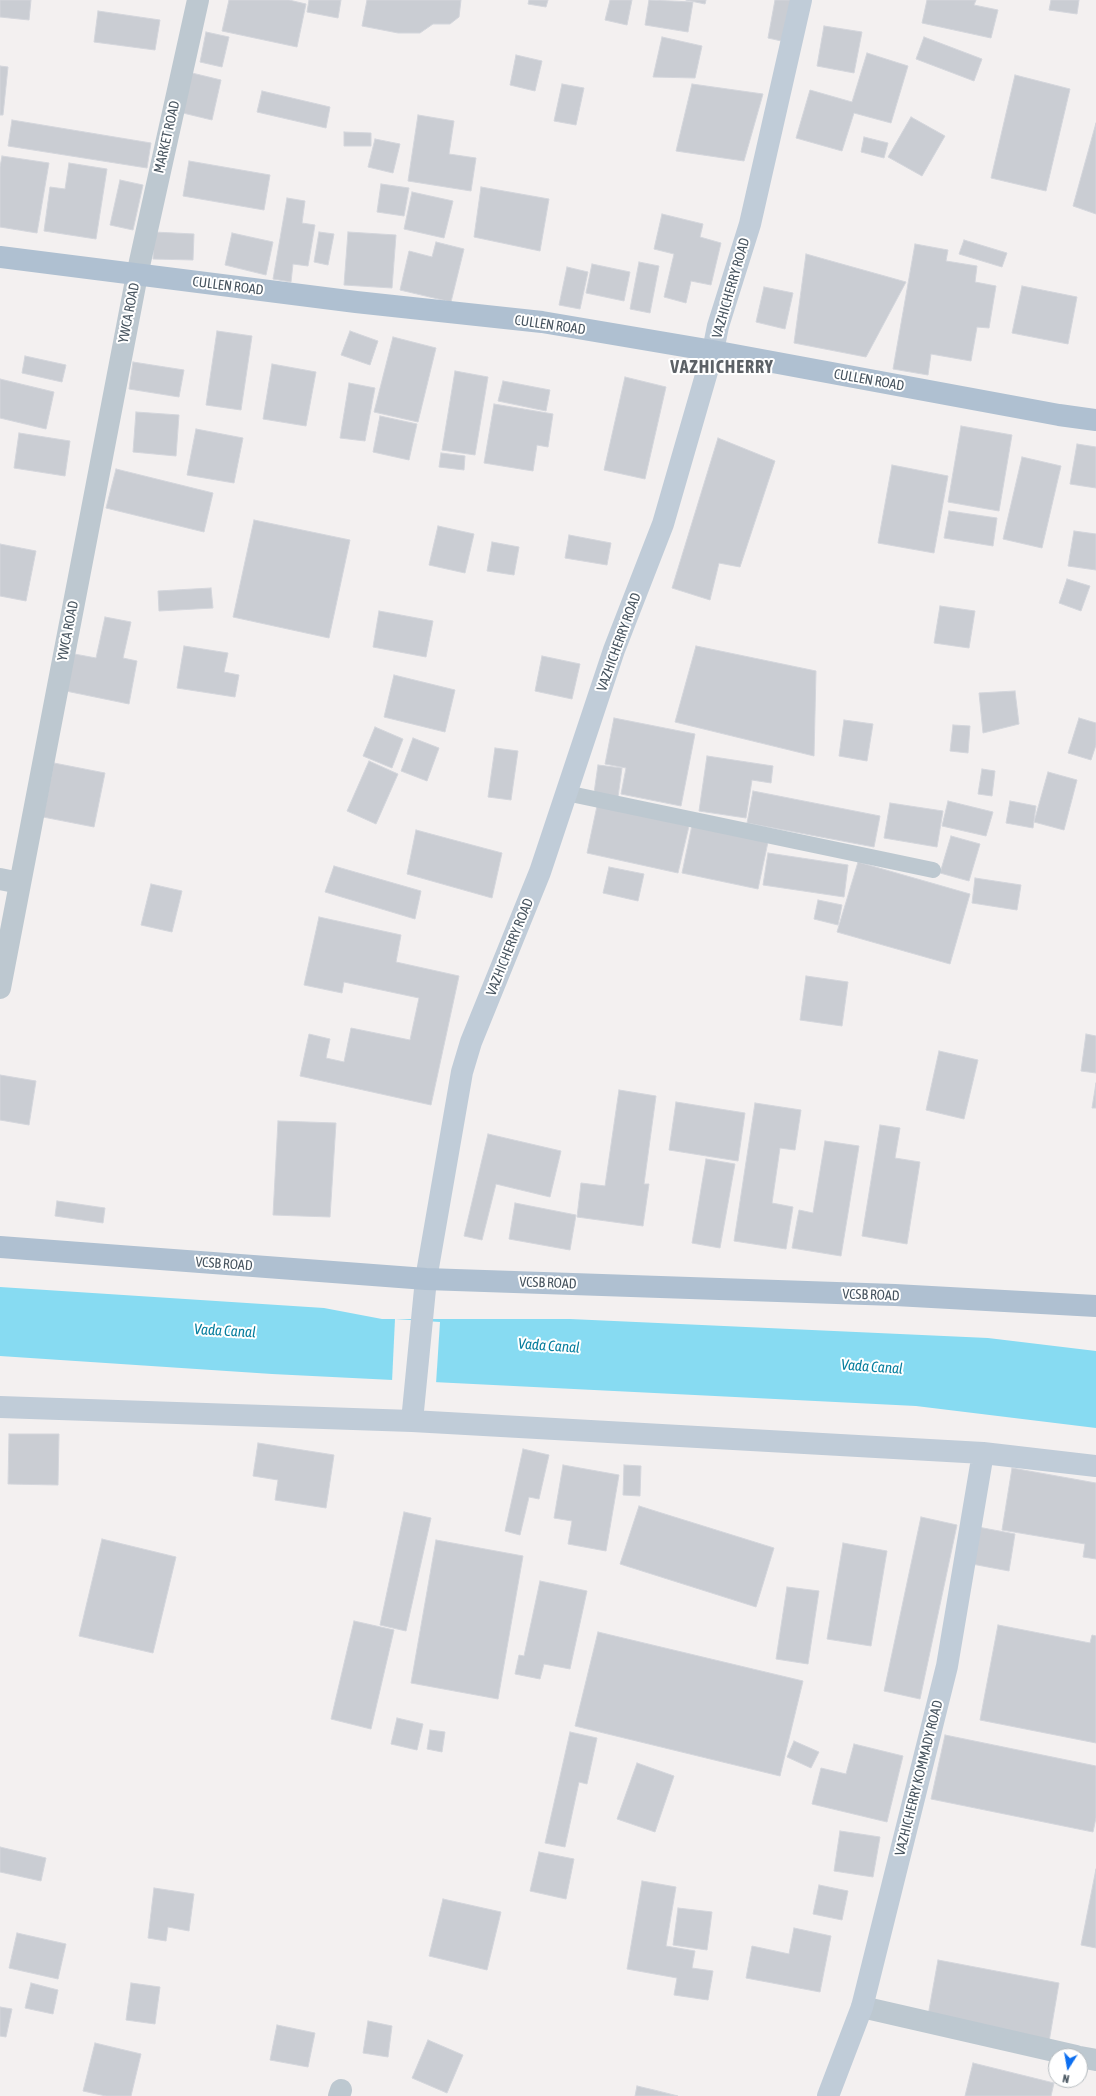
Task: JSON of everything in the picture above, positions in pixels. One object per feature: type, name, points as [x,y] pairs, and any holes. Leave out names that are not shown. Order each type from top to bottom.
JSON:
[{"type":"main road","name":"VAZHICHERRY ROAD","points":[[412,1421],[426,1279],[462,1072],[471,1042],[540,872],[614,650],[663,524],[713,351],[718,326],[750,224],[801,0]]},
{"type":"main road","name":"CULLEN ROAD","points":[[0,257],[348,301],[542,322],[713,351],[1051,414],[1096,420]]},
{"type":"main road","name":"VCSB ROAD","points":[[0,1247],[426,1279],[895,1295],[1096,1306]]},
{"type":"main road","points":[[0,1406],[412,1421],[983,1453],[1096,1466]]},
{"type":"main road","name":"VAZHICHERRY KOMMADY ROAD","points":[[828,2096],[862,2007],[946,1666],[983,1453]]},
{"type":"street","name":"MARKET ROAD","points":[[137,275],[198,0]]},
{"type":"street","name":"YWCA ROAD","points":[[0,988],[10,881],[137,275]]},
{"type":"street","points":[[862,2007],[1048,2050]]},
{"type":"lane","points":[[566,793],[933,870]]},
{"type":"water","name":"Vada Canal","points":[[0,1287],[324,1308],[382,1319],[570,1319],[988,1338],[1096,1351],[1096,1428],[916,1406],[272,1374],[0,1356]]},
{"type":"pier","points":[[395,1319],[440,1322],[436,1384],[392,1382]]},
{"type":"building","points":[[0,0],[31,0],[29,20],[0,17]]},
{"type":"building","points":[[229,0],[289,0],[306,4],[297,47],[222,31]]},
{"type":"building","points":[[309,0],[341,0],[338,18],[307,12]]},
{"type":"building","points":[[367,0],[461,0],[459,17],[450,24],[433,24],[420,33],[398,33],[362,26]]},
{"type":"building","points":[[529,0],[548,0],[546,7],[528,4]]},
{"type":"building","points":[[610,0],[632,0],[627,25],[605,20]]},
{"type":"building","points":[[649,0],[693,2],[688,32],[645,25]]},
{"type":"building","points":[[686,0],[706,0],[705,4]]},
{"type":"building","points":[[775,0],[794,0],[786,42],[768,38]]},
{"type":"building","points":[[927,0],[976,0],[974,5],[998,10],[991,38],[922,23]]},
{"type":"building","points":[[1051,0],[1079,0],[1077,14],[1049,10]]},
{"type":"building","points":[[98,11],[160,20],[155,50],[94,42]]},
{"type":"building","points":[[824,26],[862,32],[854,73],[817,66]]},
{"type":"building","points":[[206,32],[229,37],[222,67],[200,62]]},
{"type":"building","points":[[662,37],[702,46],[695,78],[653,77]]},
{"type":"building","points":[[924,37],[982,59],[974,81],[916,59]]},
{"type":"building","points":[[867,53],[908,66],[891,123],[854,113],[842,151],[796,138],[810,90],[852,102]]},
{"type":"building","points":[[516,55],[542,61],[535,91],[510,85]]},
{"type":"building","points":[[0,66],[8,67],[3,115],[0,115]]},
{"type":"building","points":[[192,73],[221,80],[212,120],[183,113]]},
{"type":"building","points":[[1015,75],[1070,89],[1046,191],[991,178]]},
{"type":"building","points":[[562,84],[584,88],[576,125],[554,121]]},
{"type":"building","points":[[692,84],[763,94],[744,161],[676,151]]},
{"type":"building","points":[[262,91],[330,107],[326,128],[257,112]]},
{"type":"building","points":[[418,115],[454,121],[449,154],[476,158],[471,191],[408,181]]},
{"type":"building","points":[[911,117],[945,136],[922,176],[888,157]]},
{"type":"building","points":[[12,120],[151,143],[147,168],[8,146]]},
{"type":"building","points":[[1096,123],[1096,214],[1073,206]]},
{"type":"building","points":[[344,132],[371,133],[371,146],[344,146]]},
{"type":"building","points":[[864,137],[888,143],[884,158],[861,152]]},
{"type":"building","points":[[375,139],[400,144],[393,173],[368,167]]},
{"type":"building","points":[[2,156],[49,163],[37,233],[0,227],[0,167]]},
{"type":"building","points":[[189,161],[270,175],[264,210],[183,196]]},
{"type":"building","points":[[69,163],[107,169],[96,239],[44,231],[50,187],[65,189]]},
{"type":"building","points":[[120,180],[143,185],[133,230],[110,225]]},
{"type":"building","points":[[381,184],[409,188],[404,216],[377,212]]},
{"type":"building","points":[[481,187],[549,199],[540,251],[474,237]]},
{"type":"building","points":[[412,192],[453,201],[444,238],[404,229]]},
{"type":"building","points":[[287,198],[305,201],[302,223],[315,225],[308,266],[293,264],[291,282],[273,279]]},
{"type":"building","points":[[662,214],[703,224],[700,237],[721,243],[711,285],[691,281],[686,303],[664,297],[674,254],[654,249]]},
{"type":"building","points":[[154,232],[194,234],[193,260],[153,259]]},
{"type":"building","points":[[319,232],[334,234],[328,265],[314,262]]},
{"type":"building","points":[[348,232],[396,235],[392,288],[344,285]]},
{"type":"building","points":[[232,233],[273,242],[266,275],[225,265]]},
{"type":"building","points":[[964,240],[1007,253],[1002,267],[959,254]]},
{"type":"building","points":[[436,242],[464,249],[451,302],[400,290],[409,251],[432,257]]},
{"type":"building","points":[[915,244],[948,250],[946,261],[977,266],[975,282],[996,286],[989,328],[977,327],[971,361],[931,354],[928,375],[893,369]]},
{"type":"building","points":[[806,254],[906,282],[866,357],[794,343]]},
{"type":"building","points":[[639,262],[659,266],[650,313],[630,309]]},
{"type":"building","points":[[592,264],[630,272],[624,301],[586,293]]},
{"type":"building","points":[[567,267],[588,272],[580,309],[559,305]]},
{"type":"building","points":[[1022,286],[1077,297],[1068,344],[1012,333]]},
{"type":"building","points":[[764,287],[793,293],[785,329],[756,322]]},
{"type":"building","points":[[217,331],[252,336],[241,410],[206,405]]},
{"type":"building","points":[[350,331],[378,341],[370,365],[341,355]]},
{"type":"building","points":[[393,337],[436,348],[418,422],[374,412]]},
{"type":"building","points":[[25,356],[66,365],[62,382],[22,373]]},
{"type":"building","points":[[133,362],[184,370],[179,397],[129,389]]},
{"type":"building","points":[[272,364],[316,372],[306,426],[263,419]]},
{"type":"building","points":[[455,371],[488,377],[475,455],[442,450]]},
{"type":"building","points":[[625,377],[666,387],[645,479],[604,470]]},
{"type":"building","points":[[0,379],[54,392],[46,429],[0,418]]},
{"type":"building","points":[[503,381],[550,390],[546,411],[498,401]]},
{"type":"building","points":[[349,383],[375,388],[365,441],[340,438]]},
{"type":"building","points":[[494,404],[553,414],[548,447],[537,445],[533,471],[484,463]]},
{"type":"building","points":[[136,412],[179,415],[176,456],[133,452]]},
{"type":"building","points":[[380,416],[417,424],[409,460],[373,452]]},
{"type":"building","points":[[961,426],[1012,435],[999,511],[948,502]]},
{"type":"building","points":[[196,429],[243,438],[234,483],[187,475]]},
{"type":"building","points":[[19,433],[70,441],[65,476],[14,468]]},
{"type":"building","points":[[718,438],[775,461],[740,567],[719,563],[710,600],[672,588]]},
{"type":"building","points":[[1077,444],[1096,447],[1096,488],[1070,484]]},
{"type":"building","points":[[441,453],[465,456],[464,470],[439,467]]},
{"type":"building","points":[[1022,457],[1061,466],[1042,548],[1003,539]]},
{"type":"building","points":[[892,465],[948,476],[934,553],[878,543]]},
{"type":"building","points":[[116,469],[213,493],[204,532],[106,508]]},
{"type":"building","points":[[949,511],[997,518],[993,546],[944,538]]},
{"type":"building","points":[[254,520],[350,540],[329,638],[233,617]]},
{"type":"building","points":[[438,526],[474,534],[465,573],[429,565]]},
{"type":"building","points":[[1074,531],[1096,534],[1096,570],[1068,566]]},
{"type":"building","points":[[569,535],[611,543],[607,565],[565,558]]},
{"type":"building","points":[[492,542],[519,547],[514,575],[487,571]]},
{"type":"building","points":[[0,544],[36,551],[26,601],[0,596]]},
{"type":"building","points":[[1067,579],[1090,586],[1081,611],[1059,603]]},
{"type":"building","points":[[211,588],[213,608],[159,611],[158,591]]},
{"type":"building","points":[[940,606],[975,611],[969,648],[934,643]]},
{"type":"building","points":[[379,611],[433,621],[426,657],[373,647]]},
{"type":"building","points":[[105,617],[131,622],[123,658],[137,661],[129,704],[61,690],[69,653],[96,658]]},
{"type":"building","points":[[184,646],[228,653],[224,672],[239,675],[235,697],[177,688]]},
{"type":"building","points":[[696,646],[816,671],[814,756],[675,722]]},
{"type":"building","points":[[542,656],[580,664],[572,699],[535,691]]},
{"type":"building","points":[[394,675],[455,690],[445,732],[384,717]]},
{"type":"building","points":[[1015,691],[1019,724],[983,733],[979,693]]},
{"type":"building","points":[[614,718],[695,734],[681,806],[621,794],[626,768],[605,764]]},
{"type":"building","points":[[1079,718],[1096,723],[1096,745],[1091,760],[1068,753]]},
{"type":"building","points":[[844,720],[873,724],[867,761],[839,756]]},
{"type":"building","points":[[953,725],[970,726],[968,753],[950,751]]},
{"type":"building","points":[[375,727],[403,739],[392,768],[363,756]]},
{"type":"building","points":[[413,738],[439,748],[427,781],[401,771]]},
{"type":"building","points":[[495,748],[518,751],[511,800],[488,797]]},
{"type":"building","points":[[707,756],[773,766],[771,783],[752,780],[746,818],[699,811]]},
{"type":"building","points":[[369,761],[398,774],[376,824],[347,811]]},
{"type":"building","points":[[54,763],[105,773],[94,827],[43,817]]},
{"type":"building","points":[[598,765],[622,768],[618,797],[594,793]]},
{"type":"building","points":[[982,769],[995,771],[992,796],[978,794]]},
{"type":"building","points":[[1048,772],[1077,780],[1064,830],[1034,822]]},
{"type":"building","points":[[753,791],[880,816],[874,847],[747,823]]},
{"type":"building","points":[[948,801],[993,812],[986,836],[942,826]]},
{"type":"building","points":[[1010,801],[1036,806],[1033,828],[1006,823]]},
{"type":"building","points":[[890,803],[943,811],[937,847],[884,838]]},
{"type":"building","points":[[597,806],[689,826],[678,873],[587,853]]},
{"type":"building","points":[[692,825],[768,842],[758,889],[682,873]]},
{"type":"building","points":[[416,830],[502,853],[492,898],[407,874]]},
{"type":"building","points":[[951,836],[980,844],[969,881],[940,873]]},
{"type":"building","points":[[768,853],[848,865],[844,897],[763,885]]},
{"type":"building","points":[[858,862],[970,894],[950,964],[837,932]]},
{"type":"building","points":[[334,866],[421,891],[415,919],[325,892]]},
{"type":"building","points":[[609,867],[644,874],[638,901],[603,893]]},
{"type":"building","points":[[975,878],[1021,885],[1017,910],[972,903]]},
{"type":"building","points":[[151,884],[182,891],[172,932],[141,925]]},
{"type":"building","points":[[818,900],[842,905],[838,925],[814,919]]},
{"type":"building","points":[[319,917],[401,935],[396,962],[459,976],[431,1105],[300,1076],[309,1034],[330,1039],[326,1058],[344,1062],[351,1028],[410,1040],[419,998],[344,982],[342,993],[304,985]]},
{"type":"building","points":[[806,976],[848,982],[842,1026],[800,1020]]},
{"type":"building","points":[[1086,1034],[1096,1036],[1096,1073],[1081,1071]]},
{"type":"building","points":[[939,1051],[978,1060],[964,1119],[926,1110]]},
{"type":"building","points":[[0,1075],[36,1081],[29,1125],[0,1120]]},
{"type":"building","points":[[1096,1083],[1096,1108],[1092,1108]]},
{"type":"building","points":[[619,1090],[656,1096],[644,1184],[649,1184],[643,1226],[577,1217],[581,1183],[605,1186]]},
{"type":"building","points":[[676,1102],[745,1113],[738,1161],[669,1150]]},
{"type":"building","points":[[755,1103],[801,1110],[795,1150],[780,1148],[772,1203],[793,1207],[786,1249],[734,1241]]},
{"type":"building","points":[[278,1121],[336,1123],[330,1217],[273,1215]]},
{"type":"building","points":[[880,1125],[900,1128],[895,1158],[920,1162],[907,1244],[862,1236]]},
{"type":"building","points":[[488,1134],[561,1151],[550,1197],[496,1184],[482,1240],[464,1236]]},
{"type":"building","points":[[825,1141],[859,1146],[841,1256],[792,1248],[799,1210],[813,1213]]},
{"type":"building","points":[[706,1159],[735,1164],[720,1248],[692,1243]]},
{"type":"building","points":[[57,1201],[105,1208],[103,1223],[55,1216]]},
{"type":"building","points":[[515,1203],[576,1215],[570,1250],[509,1239]]},
{"type":"building","points":[[9,1434],[59,1434],[58,1485],[8,1484]]},
{"type":"building","points":[[258,1443],[334,1455],[326,1508],[275,1500],[278,1480],[253,1476]]},
{"type":"building","points":[[523,1449],[549,1455],[539,1499],[529,1497],[520,1535],[505,1531]]},
{"type":"building","points":[[563,1465],[619,1475],[606,1551],[568,1544],[572,1521],[554,1518]]},
{"type":"building","points":[[624,1465],[641,1466],[640,1496],[623,1495]]},
{"type":"building","points":[[1012,1468],[1096,1483],[1096,1559],[1083,1557],[1085,1544],[1002,1530]]},
{"type":"building","points":[[639,1506],[774,1548],[756,1607],[620,1564]]},
{"type":"building","points":[[404,1512],[431,1518],[406,1631],[380,1625]]},
{"type":"building","points":[[921,1517],[957,1525],[920,1699],[884,1691]]},
{"type":"building","points":[[978,1527],[1015,1534],[1009,1571],[972,1564]]},
{"type":"building","points":[[102,1539],[176,1557],[153,1653],[79,1636]]},
{"type":"building","points":[[436,1540],[523,1556],[498,1699],[411,1683]]},
{"type":"building","points":[[843,1543],[887,1551],[871,1646],[827,1639]]},
{"type":"building","points":[[540,1581],[587,1591],[570,1669],[544,1664],[540,1679],[515,1674],[519,1655],[524,1656]]},
{"type":"building","points":[[787,1587],[819,1591],[808,1664],[776,1659]]},
{"type":"building","points":[[354,1621],[394,1630],[371,1729],[331,1719]]},
{"type":"building","points":[[998,1625],[1090,1643],[1092,1635],[1096,1636],[1096,1743],[980,1720]]},
{"type":"building","points":[[598,1632],[803,1681],[780,1776],[575,1726]]},
{"type":"building","points":[[397,1718],[423,1724],[417,1750],[391,1744]]},
{"type":"building","points":[[430,1730],[445,1732],[442,1752],[427,1749]]},
{"type":"building","points":[[570,1732],[597,1738],[587,1784],[579,1782],[565,1847],[545,1843]]},
{"type":"building","points":[[945,1735],[1096,1766],[1096,1818],[1093,1832],[931,1799]]},
{"type":"building","points":[[794,1741],[819,1752],[811,1768],[787,1757]]},
{"type":"building","points":[[854,1744],[903,1756],[887,1822],[812,1804],[821,1768],[846,1774]]},
{"type":"building","points":[[637,1763],[674,1776],[655,1832],[617,1819]]},
{"type":"building","points":[[840,1831],[880,1837],[873,1877],[834,1871]]},
{"type":"building","points":[[0,1847],[46,1858],[41,1881],[0,1872]]},
{"type":"building","points":[[539,1852],[574,1859],[566,1899],[530,1891]]},
{"type":"building","points":[[1096,1869],[1096,1948],[1081,1945]]},
{"type":"building","points":[[642,1881],[676,1887],[666,1946],[695,1951],[692,1968],[713,1971],[708,2000],[674,1995],[677,1978],[627,1969]]},
{"type":"building","points":[[819,1885],[848,1891],[842,1920],[813,1914]]},
{"type":"building","points":[[154,1888],[194,1894],[189,1931],[168,1927],[166,1941],[148,1938]]},
{"type":"building","points":[[443,1899],[501,1912],[487,1970],[429,1956]]},
{"type":"building","points":[[678,1908],[712,1912],[707,1950],[673,1945]]},
{"type":"building","points":[[794,1928],[831,1936],[820,1992],[746,1978],[752,1946],[789,1954]]},
{"type":"building","points":[[17,1933],[66,1944],[58,1979],[9,1968]]},
{"type":"building","points":[[938,1960],[1059,1983],[1049,2042],[927,2021]]},
{"type":"building","points":[[31,1983],[58,1990],[53,2014],[25,2008]]},
{"type":"building","points":[[131,1983],[160,1987],[155,2024],[126,2020]]},
{"type":"building","points":[[0,2007],[12,2009],[6,2037],[0,2036]]},
{"type":"building","points":[[368,2021],[392,2026],[388,2057],[363,2053]]},
{"type":"building","points":[[277,2025],[315,2033],[308,2067],[270,2060]]},
{"type":"building","points":[[428,2040],[463,2055],[447,2093],[412,2078]]},
{"type":"building","points":[[95,2043],[141,2054],[131,2096],[106,2096],[83,2091]]},
{"type":"building","points":[[973,2063],[1048,2082],[1048,2088],[1053,2088],[1051,2096],[965,2096]]},
{"type":"building","points":[[637,2086],[654,2090],[678,2096],[635,2096]]},
{"type":"district","name":"VAZHICHERRY","points":[[722,367]]}]
